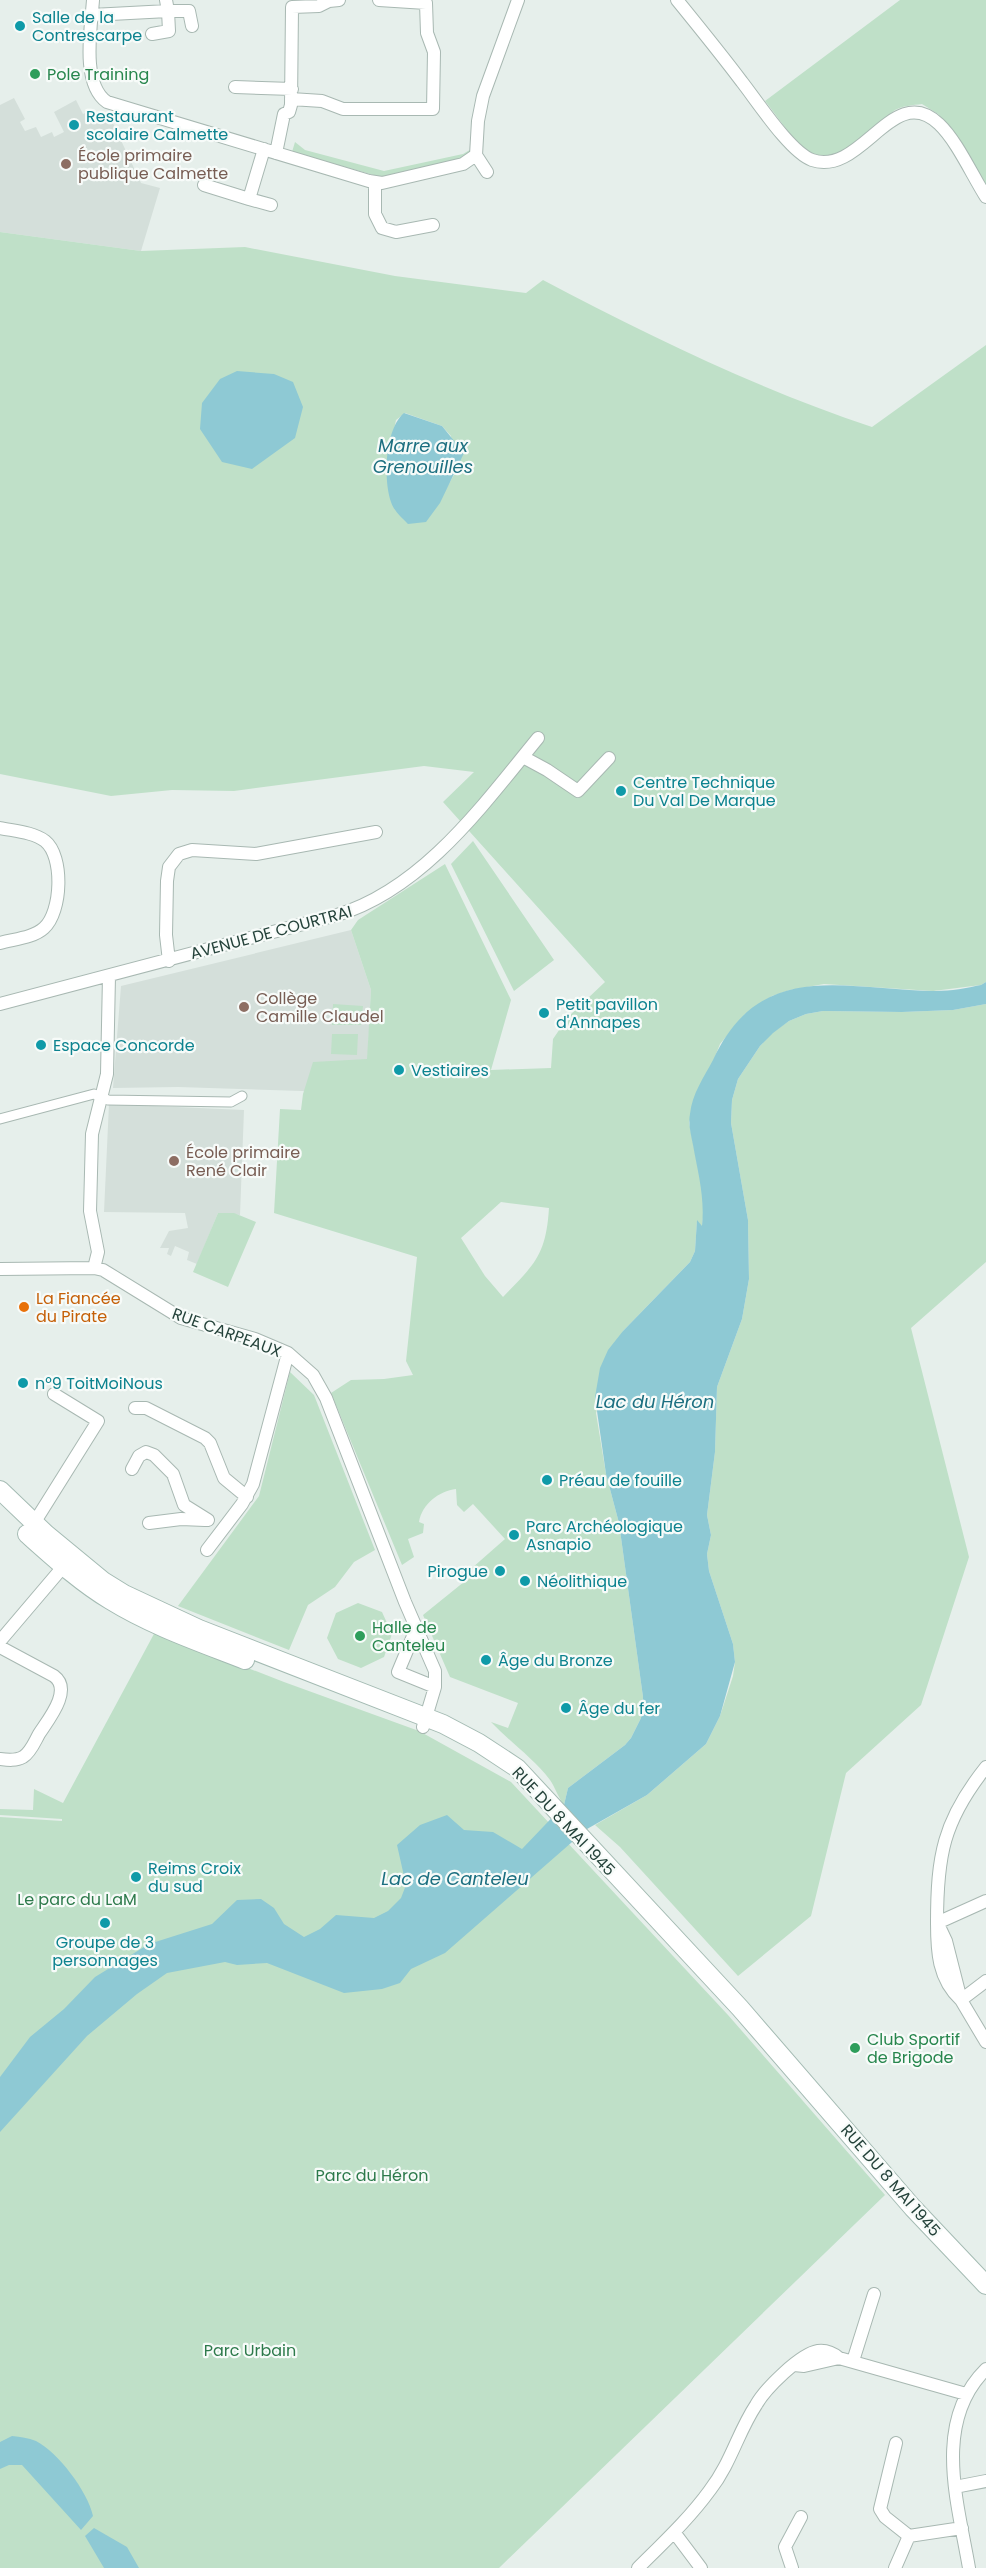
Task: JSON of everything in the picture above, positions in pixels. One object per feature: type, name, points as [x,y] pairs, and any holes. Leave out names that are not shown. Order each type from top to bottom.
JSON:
[{"type":"main road","name":"RUE DU 8 MAI 1945","points":[[0,1490],[30,1529]]},
{"type":"main road","name":"RUE DU 8 MAI 1945","points":[[0,1507],[68,1561],[113,1588],[180,1621],[424,1722],[464,1734],[502,1758],[526,1777],[583,1846],[733,2010],[896,2201],[986,2297]]},
{"type":"main road","name":"RUE DU 8 MAI 1945","points":[[583,1846],[740,2008],[913,2208],[986,2285]]},
{"type":"street","points":[[93,0],[91,75],[94,87],[102,98],[115,105],[375,182],[389,182],[463,164],[476,155]]},
{"type":"street","points":[[249,199],[285,114],[289,112],[292,6],[319,6],[332,0]]},
{"type":"street","points":[[235,87],[291,94],[322,101],[343,109],[433,109],[434,52],[428,33],[431,1],[379,0]]},
{"type":"street","points":[[487,172],[476,155],[478,121],[483,96],[518,0]]},
{"type":"street","points":[[676,0],[777,127],[804,156],[820,162],[837,160],[850,154],[900,115],[916,112],[928,116],[941,126],[986,197]]},
{"type":"street","points":[[92,15],[167,5],[189,11],[192,26]]},
{"type":"street","points":[[153,34],[169,31],[167,5]]},
{"type":"street","points":[[375,182],[375,214],[382,228],[396,232],[433,225]]},
{"type":"street","points":[[204,184],[271,205]]},
{"type":"street","name":"AVENUE DE COURTRAI","points":[[0,1004],[338,915],[385,896],[429,862],[538,738]]},
{"type":"street","points":[[523,757],[578,791],[609,758]]},
{"type":"street","points":[[0,828],[38,837],[50,846],[56,859],[58,885],[53,917],[44,928],[32,934],[0,943]]},
{"type":"street","points":[[169,960],[166,935],[167,881],[169,867],[179,854],[192,850],[256,854],[376,832]]},
{"type":"street","points":[[0,1269],[94,1268],[98,1252],[90,1211],[92,1134],[107,1074],[109,976]]},
{"type":"street","points":[[0,1119],[94,1094],[108,1100],[231,1102],[242,1096]]},
{"type":"street","name":"RUE CARPEAUX","points":[[94,1268],[103,1270],[182,1318],[255,1339],[288,1353],[313,1375],[326,1398],[416,1629],[435,1671],[435,1687],[424,1722]]},
{"type":"street","points":[[207,1550],[247,1497],[253,1484],[288,1353]]},
{"type":"street","points":[[30,1529],[98,1421],[54,1394]]},
{"type":"street","points":[[135,1408],[146,1408],[205,1438],[210,1443],[226,1482],[247,1497]]},
{"type":"street","points":[[132,1469],[141,1455],[146,1452],[154,1455],[173,1474],[182,1502],[224,1528]]},
{"type":"street","points":[[149,1523],[181,1519],[208,1520]]},
{"type":"street","points":[[0,1641],[68,1561]]},
{"type":"street","points":[[416,1629],[398,1672],[435,1687]]},
{"type":"street","points":[[0,1647],[54,1676],[58,1679],[61,1688],[55,1708],[26,1755],[16,1760],[0,1759]]},
{"type":"street","points":[[986,1767],[960,1806],[942,1847],[936,1890],[936,1939],[941,1968],[950,1988],[961,2000],[986,2042]]},
{"type":"street","points":[[937,1923],[986,1901]]},
{"type":"street","points":[[961,2000],[986,1982]]},
{"type":"street","points":[[853,2361],[874,2294]]},
{"type":"street","points":[[638,2568],[703,2500],[725,2469],[757,2402],[794,2366],[839,2358],[966,2394]]},
{"type":"street","points":[[969,2568],[952,2471],[953,2442],[960,2408],[966,2394],[986,2369]]},
{"type":"street","points":[[896,2443],[880,2509],[885,2517],[909,2535],[962,2528]]},
{"type":"street","points":[[955,2487],[986,2481]]},
{"type":"street","points":[[792,2568],[785,2547],[801,2517]]},
{"type":"street","points":[[674,2532],[701,2568]]},
{"type":"street","points":[[895,2568],[909,2535]]},
{"type":"shaded area","name":"École primaire publique Calmette","points":[[14,98],[25,119],[20,122],[25,131],[36,127],[41,137],[52,132],[54,137],[64,132],[54,112],[76,100],[83,114],[90,111],[110,117],[141,183],[160,188],[141,251],[0,232],[0,105]]},
{"type":"shaded area","name":"Collège Camille Claudel","points":[[351,930],[371,990],[366,1093],[178,1087],[113,1088],[121,986]]},
{"type":"shaded area","name":"École primaire René Clair","points":[[109,1104],[244,1110],[240,1215],[218,1213],[197,1264],[187,1260],[189,1252],[175,1246],[171,1256],[167,1254],[169,1248],[160,1248],[169,1231],[188,1228],[185,1213],[104,1212]]},
{"type":"green space","points":[[900,0],[986,0],[986,186],[951,129],[938,114],[922,104],[895,110],[856,143],[834,155],[823,156],[812,153],[799,143],[765,101]]},
{"type":"green space","points":[[295,142],[305,150],[384,171],[463,154],[473,148],[466,158],[391,177],[381,177],[292,152]]},
{"type":"green space","points":[[0,232],[141,251],[245,247],[395,276],[526,293],[543,280],[746,379],[872,427],[986,345],[986,982],[981,985],[933,991],[824,984],[790,990],[772,996],[745,1014],[720,1044],[689,1122],[704,1208],[702,1227],[697,1221],[695,1251],[690,1262],[623,1331],[596,1413],[606,1474],[619,1523],[643,1697],[641,1718],[625,1745],[568,1788],[564,1805],[543,1772],[491,1722],[508,1728],[518,1703],[450,1677],[423,1615],[475,1573],[472,1568],[505,1539],[473,1504],[464,1512],[457,1505],[456,1489],[450,1490],[432,1500],[424,1510],[419,1522],[424,1524],[423,1533],[408,1539],[414,1557],[402,1565],[331,1393],[351,1380],[413,1375],[406,1361],[417,1257],[274,1213],[280,1109],[301,1110],[303,1094],[313,1062],[367,1059],[371,990],[351,930],[358,920],[445,864],[511,1000],[491,1070],[551,1068],[553,1039],[568,1017],[605,982],[443,802],[474,772],[424,766],[234,791],[172,790],[111,796],[0,774]],"holes":[[[405,413],[442,426],[451,436],[455,473],[445,491],[386,470],[396,420]],[[501,1202],[549,1208],[545,1237],[537,1258],[503,1297],[485,1276],[461,1238]]]},
{"type":"green space","points":[[473,841],[554,960],[514,991],[451,864]]},
{"type":"green space","points":[[333,1004],[363,1006],[361,1025],[332,1025]]},
{"type":"green space","points":[[986,1004],[986,1262],[911,1328],[969,1557],[921,1705],[846,1773],[811,1916],[738,1976],[620,1847],[595,1825],[647,1795],[706,1744],[720,1716],[733,1676],[735,1662],[733,1644],[709,1571],[707,1554],[711,1535],[707,1515],[715,1452],[717,1387],[742,1319],[749,1279],[748,1220],[731,1123],[732,1100],[738,1079],[760,1046],[773,1032],[789,1021],[806,1014],[823,1011],[953,1010]]},
{"type":"green space","points":[[332,1034],[358,1034],[357,1055],[331,1054]]},
{"type":"green space","points":[[218,1213],[234,1213],[256,1222],[228,1287],[193,1272]]},
{"type":"green space","points":[[290,1372],[314,1395],[375,1550],[354,1562],[335,1587],[308,1605],[289,1650],[178,1606],[259,1496]]},
{"type":"green space","name":"Halle de Canteleu","points":[[358,1603],[382,1612],[392,1634],[384,1657],[361,1668],[338,1659],[327,1638],[336,1613]]},
{"type":"green space","name":"Parc Urbain","points":[[155,1632],[419,1731],[511,1782],[728,2015],[885,2195],[499,2568],[0,2568],[0,1817],[62,1821],[62,1819],[0,1815],[0,1809],[33,1810],[34,1789],[63,1803]]},
{"type":"water","points":[[237,371],[274,374],[293,382],[303,407],[295,438],[252,469],[222,462],[200,429],[202,403],[220,379]]},
{"type":"water","name":"Marre aux Grenouilles","points":[[404,413],[442,426],[464,453],[440,503],[426,522],[408,524],[394,508],[388,492],[389,442],[398,420]]},
{"type":"water","name":"Lac du Héron","points":[[986,982],[986,1004],[953,1010],[823,1011],[806,1014],[789,1021],[773,1033],[760,1046],[738,1079],[732,1100],[731,1123],[748,1220],[749,1279],[742,1319],[717,1387],[715,1452],[707,1515],[711,1535],[707,1554],[709,1571],[733,1644],[735,1662],[720,1716],[706,1744],[647,1795],[587,1829],[445,1953],[411,1969],[400,1983],[382,1989],[344,1993],[267,1963],[237,1965],[225,1962],[167,1973],[137,1994],[87,2036],[0,2132],[0,2077],[30,2037],[64,2009],[95,1977],[149,1944],[212,1924],[237,1900],[261,1899],[274,1908],[284,1924],[304,1937],[320,1929],[336,1915],[374,1918],[388,1911],[401,1898],[406,1885],[397,1845],[420,1825],[447,1815],[464,1830],[493,1832],[522,1849],[564,1805],[568,1788],[625,1745],[641,1718],[643,1697],[619,1523],[606,1474],[595,1397],[600,1368],[608,1350],[623,1331],[690,1262],[695,1251],[697,1220],[702,1226],[703,1205],[689,1122],[691,1107],[699,1086],[733,1027],[756,1005],[781,992],[809,986],[839,985],[942,991],[981,985]]},
{"type":"water","points":[[12,2436],[33,2440],[45,2446],[71,2474],[85,2496],[93,2516],[81,2530],[22,2465],[9,2465],[0,2469],[0,2442]]},
{"type":"water","points":[[94,2528],[127,2547],[139,2568],[104,2568],[85,2536]]},
{"type":"place","name":"Salle de la Contrescarpe","points":[[20,26]]},
{"type":"place","name":"Pole Training","points":[[35,74]]},
{"type":"place","name":"Restaurant scolaire Calmette","points":[[74,125]]},
{"type":"place","name":"École primaire publique Calmette","points":[[66,164]]},
{"type":"place","name":"Centre Technique Du Val De Marque","points":[[621,791]]},
{"type":"place","name":"Collège Camille Claudel","points":[[244,1007]]},
{"type":"place","name":"Petit pavillon d'Annapes","points":[[544,1013]]},
{"type":"place","name":"Espace Concorde","points":[[41,1045]]},
{"type":"place","name":"Vestiaires","points":[[399,1070]]},
{"type":"place","name":"École primaire René Clair","points":[[174,1161]]},
{"type":"place","name":"La Fiancée du Pirate","points":[[24,1307]]},
{"type":"place","name":"n°9 ToitMoiNous","points":[[23,1383]]},
{"type":"place","name":"Préau de fouille","points":[[547,1480]]},
{"type":"place","name":"Parc Archéologique Asnapio","points":[[514,1535]]},
{"type":"place","name":"Pirogue","points":[[500,1571]]},
{"type":"place","name":"Néolithique","points":[[525,1581]]},
{"type":"place","name":"Halle de Canteleu","points":[[360,1636]]},
{"type":"place","name":"Âge du Bronze","points":[[486,1660]]},
{"type":"place","name":"Âge du fer","points":[[566,1708]]},
{"type":"place","name":"Reims Croix du sud","points":[[136,1877]]},
{"type":"place","name":"Groupe de 3 personnages","points":[[105,1923]]},
{"type":"place","name":"Club Sportif de Brigode","points":[[855,2048]]},
{"type":"water label","name":"Lac de Canteleu","points":[[455,1879]]},
{"type":"park label","name":"Le parc du LaM","points":[[77,1899]]},
{"type":"park label","name":"Parc du Héron","points":[[372,2175]]}]
